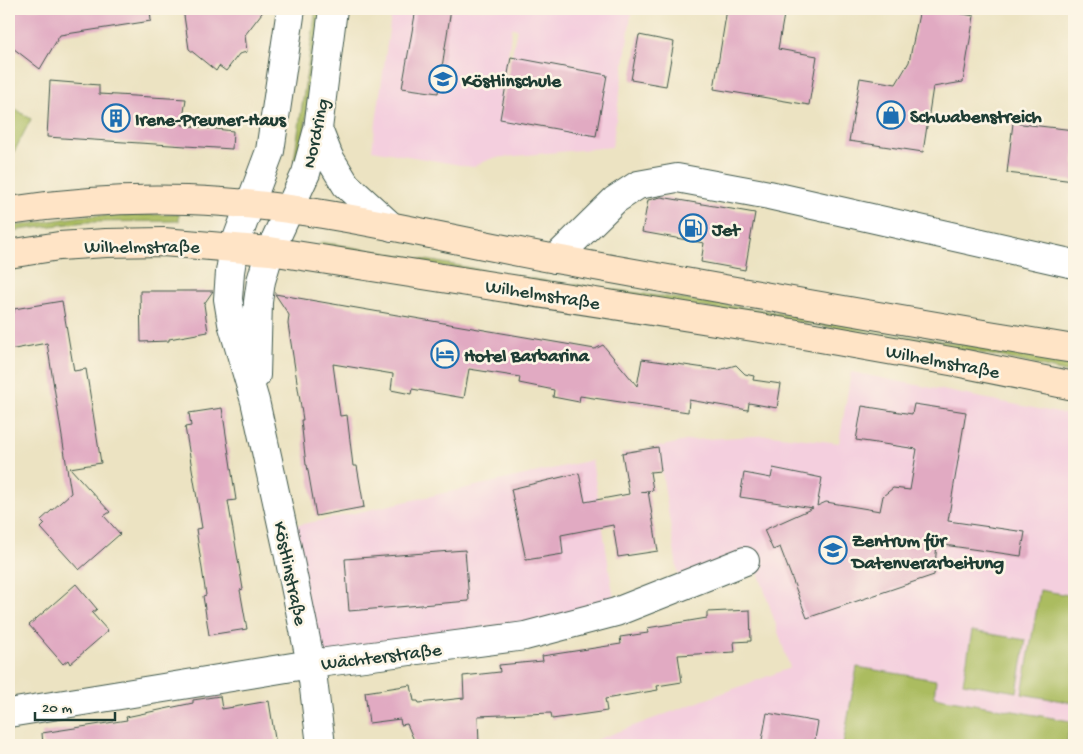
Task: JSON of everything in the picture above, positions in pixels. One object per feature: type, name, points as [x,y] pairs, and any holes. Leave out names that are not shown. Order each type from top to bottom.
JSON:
[{"type":"main road","name":"Wilhelmstraße","points":[[9,210],[79,202],[131,200],[189,200],[289,210],[392,226],[555,259],[1074,349]]},
{"type":"main road","name":"Wilhelmstraße","points":[[9,254],[59,246],[163,242],[270,251],[792,333],[956,362],[1074,386]]},
{"type":"street","name":"Nordring","points":[[234,247],[270,150],[291,9]]},
{"type":"street","name":"Nordring","points":[[270,251],[306,173],[318,129],[333,9]]},
{"type":"street","points":[[318,129],[329,157],[346,185],[392,226]]},
{"type":"street","name":"Wilhelmstraße","points":[[555,259],[615,200],[638,185],[677,178],[769,196],[1074,264]]},
{"type":"street","name":"Köstlinstraße","points":[[234,247],[228,300],[232,323],[255,401],[311,664],[321,745]]},
{"type":"street","name":"Köstlinstraße","points":[[255,401],[258,302],[261,281],[270,251]]},
{"type":"street","name":"Wächterstraße","points":[[9,714],[311,664],[525,636],[616,612],[745,561]]},
{"type":"shaded area","points":[[392,9],[632,9],[612,147],[493,158],[472,167],[372,150]],"holes":[[[512,28],[517,29],[499,119]]]},
{"type":"shaded area","points":[[851,372],[1074,416],[1074,745],[582,745],[790,668],[759,574],[745,561],[680,587],[658,447],[690,440],[772,435],[839,443]]},
{"type":"shaded area","points":[[592,460],[616,612],[311,664],[283,528]]},
{"type":"green space","points":[[316,9],[322,9],[300,162],[294,161]]},
{"type":"green space","points":[[9,105],[31,119],[11,158],[9,158]]},
{"type":"green space","points":[[179,214],[179,221],[85,222],[9,231],[9,227],[84,216]]},
{"type":"green space","points":[[319,243],[540,280],[750,308],[1074,363],[1074,374],[1003,357],[873,334],[322,248]]},
{"type":"green space","points":[[1040,590],[1074,596],[1074,703],[1022,694]]},
{"type":"green space","points":[[972,631],[1026,640],[1017,692],[963,683]]},
{"type":"green space","points":[[857,667],[936,680],[934,697],[1070,721],[1067,742],[1074,745],[843,745]]},
{"type":"building","points":[[9,9],[150,9],[151,21],[60,35],[40,69],[9,45]]},
{"type":"building","points":[[183,9],[265,9],[245,35],[247,52],[239,54],[226,71],[219,66],[216,71],[189,49]]},
{"type":"building","points":[[416,9],[451,9],[438,93],[402,88]]},
{"type":"building","points":[[727,9],[785,9],[778,49],[817,56],[809,105],[714,89]]},
{"type":"building","points":[[920,9],[937,9],[974,16],[963,82],[933,87],[923,152],[849,141],[860,78],[896,84],[909,62]]},
{"type":"building","points":[[639,35],[674,42],[666,86],[631,80]]},
{"type":"building","points":[[511,57],[607,75],[596,136],[500,119]]},
{"type":"building","name":"Irene-Preuner-Haus","points":[[50,81],[99,85],[99,94],[186,99],[182,125],[233,131],[232,149],[47,137]]},
{"type":"building","points":[[1013,123],[1074,130],[1074,181],[1007,173]]},
{"type":"building","points":[[661,197],[755,213],[745,270],[701,262],[704,243],[642,232],[648,200]]},
{"type":"building","points":[[140,291],[213,291],[204,304],[208,332],[169,339],[169,341],[141,342]]},
{"type":"building","points":[[275,294],[595,349],[603,345],[637,386],[642,359],[719,370],[736,365],[745,374],[754,376],[753,380],[781,384],[777,408],[749,403],[748,410],[689,400],[688,412],[580,396],[579,402],[553,397],[554,390],[519,383],[520,377],[469,369],[464,398],[412,389],[411,394],[391,390],[393,374],[333,364],[340,416],[347,415],[353,466],[357,466],[364,507],[316,516],[306,465],[301,420],[303,420],[288,324],[289,315]]},
{"type":"building","points":[[62,301],[74,371],[86,369],[101,463],[70,468],[110,512],[104,516],[120,534],[79,570],[41,528],[45,524],[41,520],[71,493],[47,343],[9,350],[9,314],[14,313],[14,309]]},
{"type":"building","points":[[914,404],[966,412],[948,521],[1025,532],[1021,556],[937,544],[934,575],[807,618],[780,547],[773,550],[764,530],[813,508],[740,497],[744,473],[771,478],[773,468],[822,478],[817,506],[826,502],[880,511],[883,496],[893,488],[910,490],[917,449],[856,440],[862,406],[912,414]]},
{"type":"building","points":[[222,408],[236,500],[228,501],[243,589],[240,590],[247,629],[209,635],[203,596],[206,595],[196,529],[202,528],[185,427],[191,426],[189,413]]},
{"type":"building","points":[[658,447],[661,471],[650,472],[653,490],[641,492],[648,491],[658,551],[618,557],[613,525],[561,535],[563,554],[526,560],[511,489],[579,473],[585,502],[629,494],[622,453]]},
{"type":"building","points":[[465,550],[469,601],[349,611],[345,559]]},
{"type":"building","points":[[76,584],[97,609],[92,613],[108,631],[70,664],[68,660],[63,664],[29,625]]},
{"type":"building","points":[[750,610],[751,641],[734,642],[735,652],[678,655],[682,682],[657,686],[658,690],[605,699],[607,711],[552,719],[551,713],[478,716],[479,745],[416,745],[407,724],[401,725],[400,719],[369,723],[365,692],[411,685],[414,701],[419,703],[464,698],[463,676],[500,672],[499,665],[543,661],[542,656],[621,644],[620,637],[648,633],[647,628],[707,618],[707,612]]},
{"type":"building","points":[[220,696],[222,709],[269,701],[276,745],[43,745],[42,733],[127,720],[126,717],[193,703],[193,700]]},
{"type":"building","points":[[767,713],[818,722],[814,745],[761,745]]},
{"type":"place","name":"Köstlinschule","points":[[443,79]]},
{"type":"place","name":"Schwabenstreich","points":[[891,115]]},
{"type":"place","name":"Irene-Preuner-Haus","points":[[116,118]]},
{"type":"place","name":"Jet","points":[[693,228]]},
{"type":"place","name":"Hotel Barbarina","points":[[445,354]]},
{"type":"place","name":"Zentrum für Datenverarbeitung","points":[[833,550]]}]
